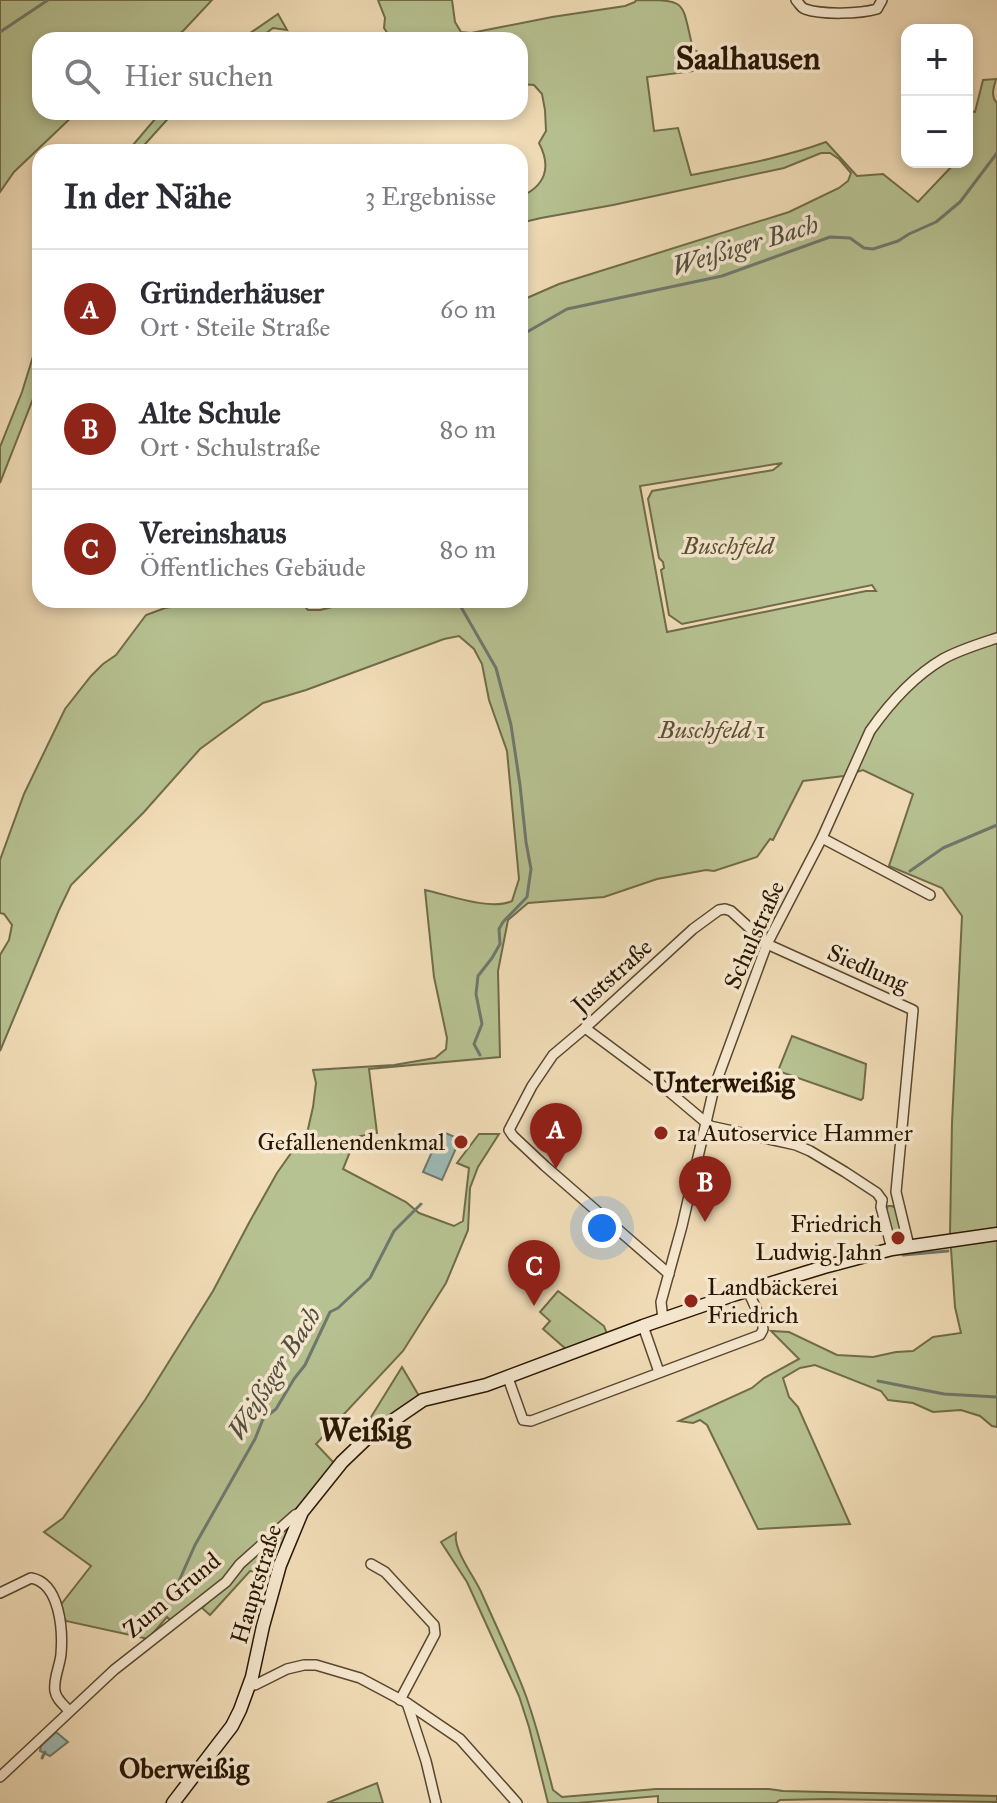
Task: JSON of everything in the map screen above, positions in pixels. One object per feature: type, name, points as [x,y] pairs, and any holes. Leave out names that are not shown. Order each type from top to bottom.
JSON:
[{"type":"street","points":[[796,0],[803,8],[818,11],[859,12],[877,9],[882,0]]},
{"type":"street","name":"Schulstraße","points":[[663,1319],[661,1302],[714,1088],[767,944],[822,838],[870,731],[918,676],[945,658],[997,638]]},
{"type":"street","points":[[822,838],[930,895]]},
{"type":"street","name":"Juststraße","points":[[669,1274],[545,1166],[509,1130],[553,1055],[693,929],[719,910],[731,911],[767,944]]},
{"type":"street","name":"Siedlung","points":[[767,944],[913,1010],[896,1198],[909,1246]]},
{"type":"street","points":[[585,1028],[710,1126],[784,1141],[807,1149],[877,1193],[882,1200],[892,1249]]},
{"type":"street","points":[[882,1200],[896,1198]]},
{"type":"street","name":"Hauptstraße","points":[[173,1803],[232,1726],[240,1710],[250,1683],[280,1565],[302,1512],[360,1444],[423,1400],[508,1378],[643,1326],[824,1267],[892,1249],[997,1234]]},
{"type":"street","points":[[508,1378],[523,1420],[527,1422],[760,1335],[763,1325],[748,1291]]},
{"type":"street","points":[[643,1326],[659,1372]]},
{"type":"street","name":"Zum Grund","points":[[0,1777],[133,1654],[226,1582],[240,1564],[302,1512]]},
{"type":"street","points":[[371,1564],[385,1572],[434,1625],[435,1634],[404,1701],[426,1761],[436,1803]]},
{"type":"street","points":[[0,1593],[31,1578],[43,1583],[53,1596],[61,1634],[55,1691],[69,1711]]},
{"type":"street","points":[[250,1683],[255,1685],[295,1666],[316,1665],[360,1678],[404,1701],[460,1739],[517,1803]]},
{"type":"green space","points":[[0,0],[212,0],[182,32],[32,32],[32,120],[69,120],[43,144],[32,144],[32,155],[14,172],[0,192]]},
{"type":"green space","points":[[378,0],[452,0],[455,22],[461,32],[387,32]]},
{"type":"green space","points":[[636,0],[674,3],[684,12],[693,49],[724,67],[647,77],[654,131],[678,128],[691,175],[776,157],[826,142],[857,176],[883,174],[918,202],[950,168],[973,168],[973,112],[983,80],[996,79],[993,94],[997,103],[997,1427],[980,1416],[961,1410],[933,1412],[913,1403],[888,1400],[881,1391],[815,1365],[800,1368],[783,1378],[789,1397],[798,1407],[850,1524],[758,1529],[707,1425],[700,1420],[693,1423],[679,1421],[752,1388],[799,1359],[771,1331],[789,1332],[837,1355],[873,1357],[913,1351],[933,1337],[961,1333],[955,1307],[950,1234],[962,916],[942,888],[889,866],[913,794],[863,770],[844,776],[803,781],[773,840],[770,839],[757,857],[714,871],[657,879],[604,897],[528,903],[508,920],[498,971],[500,1057],[369,1069],[377,1133],[356,1137],[343,1169],[406,1202],[419,1213],[454,1226],[463,1221],[469,1168],[457,1163],[479,1134],[499,1134],[478,1167],[470,1188],[468,1230],[446,1283],[403,1351],[316,1444],[335,1464],[299,1506],[218,1584],[172,1622],[167,1617],[148,1639],[66,1621],[59,1607],[91,1566],[44,1532],[63,1518],[145,1400],[213,1291],[277,1173],[308,1129],[316,1083],[313,1070],[394,1065],[435,1058],[446,1049],[447,1038],[434,977],[425,890],[481,903],[503,904],[512,901],[519,879],[507,751],[489,700],[482,664],[474,649],[459,636],[444,639],[263,703],[200,749],[144,812],[71,885],[0,1051],[0,955],[9,940],[12,925],[0,913],[0,860],[24,794],[65,709],[91,676],[116,655],[146,615],[165,608],[528,608],[528,298],[559,284],[789,212],[839,188],[848,181],[851,173],[830,153],[821,153],[784,168],[528,221],[528,193],[540,182],[545,168],[539,143],[546,131],[542,94],[534,85],[528,85],[528,32],[476,32],[625,6]],"holes":[[[782,463],[773,470],[652,491],[648,499],[659,558],[663,562],[664,568],[661,570],[669,615],[682,624],[872,585],[876,591],[667,632],[640,486]]]},
{"type":"green space","points":[[278,14],[287,30],[273,28],[268,32],[252,32]]},
{"type":"green space","points":[[154,120],[167,120],[145,144],[134,144]]},
{"type":"green space","points":[[32,360],[32,401],[0,483],[0,447]]},
{"type":"green space","points":[[792,1036],[866,1064],[863,1098],[861,1100],[778,1071]]},
{"type":"green space","points":[[888,1206],[896,1208],[902,1239],[894,1240],[886,1210]]},
{"type":"green space","points":[[558,1291],[604,1326],[607,1334],[566,1349],[543,1329],[550,1321],[540,1312]]},
{"type":"green space","points":[[402,1367],[419,1396],[358,1438]]},
{"type":"green space","points":[[292,1521],[274,1569],[262,1573],[250,1571],[210,1615],[202,1608],[243,1565]]},
{"type":"green space","points":[[456,1533],[461,1556],[482,1594],[526,1696],[553,1790],[562,1797],[656,1789],[769,1789],[997,1796],[997,1802],[827,1799],[780,1800],[776,1803],[658,1803],[658,1796],[548,1803],[519,1696],[467,1582],[441,1542]]},
{"type":"green space","points":[[377,1783],[383,1803],[327,1803]]},
{"type":"water","points":[[440,1134],[460,1139],[442,1180],[423,1172]]},
{"type":"water","points":[[56,1732],[68,1742],[50,1756],[40,1751],[41,1746]]},
{"type":"waterway","points":[[0,32],[48,0]]},
{"type":"waterway","name":"Weißiger Bach","points":[[528,331],[567,309],[722,276],[830,237],[850,238],[864,248],[873,249],[898,241],[936,222],[960,202],[997,153]]},
{"type":"waterway","name":"Weißiger Bach","points":[[462,608],[496,668],[511,725],[531,869],[527,897],[503,922],[499,929],[500,944],[478,976],[476,994],[482,1024],[474,1044],[480,1055]]},
{"type":"waterway","points":[[910,871],[943,848],[997,825]]},
{"type":"waterway","name":"Weißiger Bach","points":[[175,1590],[195,1545],[255,1439],[263,1419],[276,1409],[305,1365],[330,1312],[370,1278],[394,1231],[421,1204]]},
{"type":"waterway","points":[[903,1255],[948,1251]]},
{"type":"waterway","points":[[878,1381],[944,1394],[997,1397]]},
{"type":"waterway","points":[[42,1758],[45,1752]]},
{"type":"place","name":"1a Autoservice Hammer","points":[[661,1133]]},
{"type":"place","name":"Gefallenendenkmal","points":[[461,1142]]},
{"type":"place","name":"Gründerhäuser","points":[[556,1169]]},
{"type":"place","name":"Alte Schule","points":[[705,1222]]},
{"type":"place","name":"Friedrich Ludwig Jahn","points":[[898,1238]]},
{"type":"place","name":"Landbäckerei Friedrich","points":[[691,1301]]},
{"type":"place","name":"Vereinshaus","points":[[534,1306]]},
{"type":"district","name":"Saalhausen","points":[[748,58]]},
{"type":"district","name":"Unterweißig","points":[[724,1082]]},
{"type":"district","name":"Weißig","points":[[365,1430]]},
{"type":"district","name":"Oberweißig","points":[[184,1768]]},
{"type":"park label","name":"Buschfeld","points":[[728,546]]},
{"type":"park label","name":"Buschfeld 1","points":[[712,730]]}]
